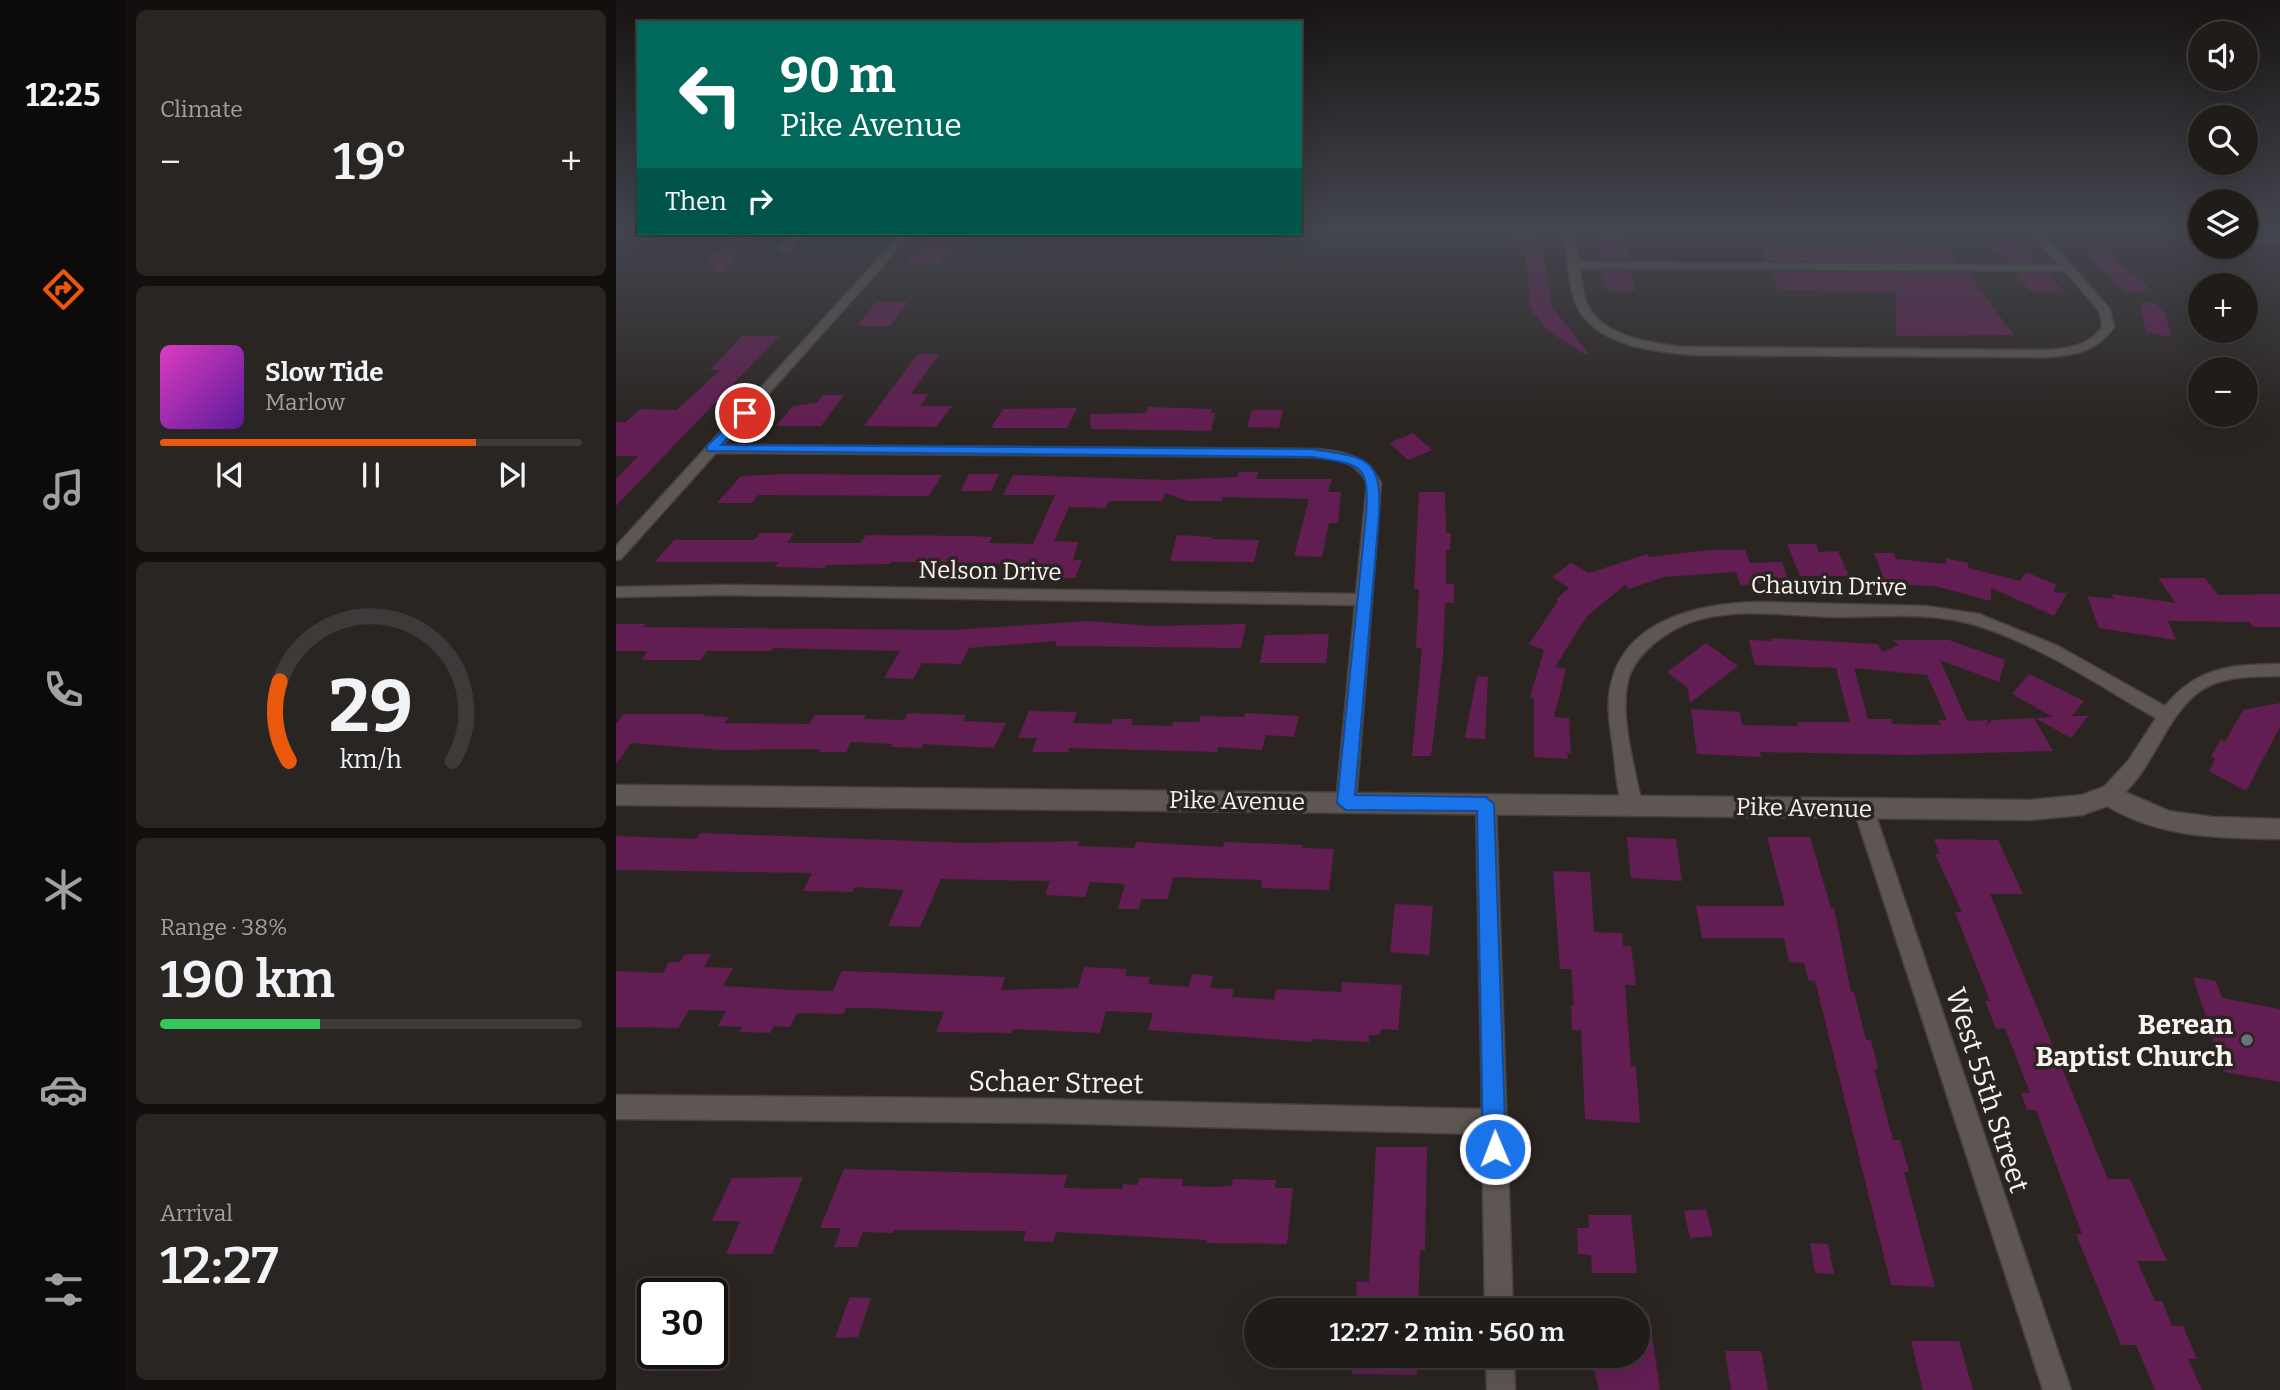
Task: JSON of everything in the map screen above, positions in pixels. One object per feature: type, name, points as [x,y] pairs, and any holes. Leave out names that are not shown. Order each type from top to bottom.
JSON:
[{"type":"street","points":[[616,555],[853,294]]},
{"type":"street","points":[[1579,294],[1591,317],[1630,340],[1659,348],[1697,351],[2058,352],[2086,346],[2106,332],[2109,322],[2106,311],[2091,294]]},
{"type":"street","points":[[711,449],[1298,453],[1342,456],[1362,465],[1371,474],[1374,484],[1346,803]]},
{"type":"street","name":"Nelson Drive","points":[[616,592],[724,590],[1364,600]]},
{"type":"street","name":"Chauvin Drive","points":[[1632,805],[1619,710],[1621,677],[1628,663],[1651,637],[1667,626],[1709,611],[1921,612],[1977,620],[2043,647],[2168,716]]},
{"type":"street","points":[[2280,670],[2233,672],[2208,678],[2180,699],[2127,779],[2109,795],[2128,809],[2175,823],[2280,829]]},
{"type":"street","name":"Pike Avenue","points":[[616,795],[1632,805],[1864,810],[2029,810],[2082,805],[2109,795]]},
{"type":"street","points":[[1486,804],[1499,1298]]},
{"type":"street","name":"West 55th Street","points":[[1864,810],[2057,1390]]},
{"type":"street","name":"Schaer Street","points":[[616,1107],[1046,1111],[1494,1122]]},
{"type":"street","points":[[1500,1368],[1501,1390]]},
{"type":"building","points":[[1529,294],[1550,294],[1552,307],[1588,353],[1586,355],[1546,329],[1531,309]]},
{"type":"building","points":[[1896,294],[1983,294],[2014,335],[1896,336]]},
{"type":"building","points":[[876,302],[908,302],[890,326],[857,326]]},
{"type":"building","points":[[2140,303],[2155,303],[2166,314],[2171,337],[2146,332]]},
{"type":"building","points":[[742,336],[779,336],[616,506],[616,479],[638,456],[616,456],[616,422],[626,422],[640,409],[677,410],[720,370],[710,370]]},
{"type":"building","points":[[918,354],[939,354],[911,394],[929,394],[920,406],[952,406],[936,427],[864,426]]},
{"type":"building","points":[[823,395],[844,395],[821,426],[776,426],[793,406],[816,403]]},
{"type":"building","points":[[1148,407],[1212,409],[1211,413],[1215,413],[1211,431],[1091,429],[1090,414],[1146,413]]},
{"type":"building","points":[[1077,408],[1067,428],[991,428],[1003,409]]},
{"type":"building","points":[[1252,410],[1283,410],[1279,428],[1247,427]]},
{"type":"building","points":[[1413,433],[1432,450],[1408,460],[1389,443]]},
{"type":"building","points":[[1239,472],[1258,472],[1256,479],[1332,479],[1328,492],[1341,492],[1338,523],[1329,523],[1322,557],[1294,556],[1309,499],[1223,497],[1222,501],[1188,501],[1165,493],[1162,501],[1109,501],[1105,508],[1069,507],[1054,541],[1078,542],[1073,560],[1082,560],[1075,578],[1051,578],[1057,566],[983,563],[891,562],[827,565],[825,568],[775,567],[779,562],[655,562],[674,540],[754,540],[760,533],[794,533],[787,543],[861,543],[866,535],[992,537],[989,543],[1033,544],[1055,495],[1003,495],[1013,475],[1169,480],[1237,477]]},
{"type":"building","points":[[969,474],[999,474],[991,491],[960,491]]},
{"type":"building","points":[[942,475],[929,496],[758,495],[752,503],[717,503],[741,476]]},
{"type":"building","points":[[1419,492],[1445,492],[1446,533],[1451,533],[1450,550],[1446,550],[1446,584],[1454,584],[1454,603],[1445,603],[1443,657],[1431,756],[1412,756],[1422,648],[1416,648],[1419,589],[1414,589]]},
{"type":"building","points":[[1177,535],[1259,540],[1254,562],[1170,561]]},
{"type":"building","points":[[1787,544],[1816,544],[1819,552],[1838,551],[1849,576],[1800,576]]},
{"type":"building","points":[[1710,550],[1745,550],[1750,563],[1782,562],[1789,582],[1740,585],[1736,572],[1664,577],[1629,589],[1625,585],[1587,616],[1555,667],[1566,669],[1554,717],[1569,718],[1571,754],[1567,753],[1568,759],[1534,757],[1534,699],[1530,697],[1544,650],[1529,644],[1558,601],[1556,599],[1569,588],[1552,577],[1571,563],[1589,573],[1647,554],[1649,557]]},
{"type":"building","points":[[1874,553],[1894,553],[1896,559],[1946,564],[1946,558],[1968,563],[1968,568],[2020,581],[2026,572],[2057,585],[2053,592],[2067,593],[2054,616],[1991,588],[1991,601],[1935,586],[1886,584]]},
{"type":"building","points":[[2158,578],[2205,578],[2218,595],[2280,594],[2280,627],[2253,627],[2249,622],[2168,621],[2176,640],[2099,628],[2087,596],[2114,599],[2112,594],[2176,603]]},
{"type":"building","points":[[1088,621],[1152,626],[1246,624],[1241,648],[1055,646],[1057,641],[969,648],[961,664],[922,663],[913,679],[884,678],[900,651],[774,648],[771,651],[707,651],[701,660],[642,660],[647,651],[616,651],[616,624],[646,624],[643,627],[951,630]]},
{"type":"building","points":[[1329,634],[1326,663],[1260,663],[1265,635]]},
{"type":"building","points":[[1771,638],[1878,644],[1882,652],[1899,645],[1892,640],[1949,640],[2005,660],[1999,682],[1940,660],[1967,721],[1988,720],[1986,726],[1992,720],[2034,718],[2053,751],[1907,755],[1760,752],[1761,757],[1697,754],[1691,709],[1740,712],[1742,725],[1798,726],[1797,722],[1850,722],[1836,668],[1755,665],[1749,640],[1772,641]],"holes":[[[1854,668],[1927,675],[1947,720],[1938,720],[1941,725],[1893,724],[1891,719],[1868,719]]]},
{"type":"building","points":[[1706,643],[1738,666],[1690,703],[1688,688],[1667,672]]},
{"type":"building","points":[[2029,674],[2084,701],[2072,716],[2088,716],[2071,738],[2035,718],[2053,717],[2012,694]]},
{"type":"building","points":[[1477,676],[1488,677],[1485,739],[1465,738]]},
{"type":"building","points":[[2280,703],[2280,727],[2246,791],[2209,771],[2215,759],[2211,756],[2221,739],[2225,742],[2243,710]]},
{"type":"building","points":[[1029,711],[1077,712],[1073,723],[1111,724],[1113,719],[1133,719],[1131,725],[1172,726],[1173,722],[1199,722],[1200,716],[1244,717],[1245,713],[1299,716],[1294,737],[1266,735],[1262,750],[1218,747],[1217,752],[1069,748],[1068,752],[1032,752],[1037,738],[1018,738]]},
{"type":"building","points":[[908,713],[966,715],[963,721],[1006,723],[994,748],[924,744],[922,748],[891,747],[893,744],[851,742],[846,752],[819,752],[820,749],[721,750],[631,743],[616,764],[616,724],[624,714],[705,714],[704,716],[729,717],[724,723],[809,724],[815,715],[866,715],[864,719],[904,720]]},
{"type":"building","points":[[700,833],[968,843],[1079,841],[1077,846],[1134,848],[1136,842],[1223,847],[1224,842],[1334,849],[1329,890],[1261,888],[1262,880],[1173,877],[1168,899],[1141,899],[1139,909],[1118,909],[1125,884],[1090,882],[1085,897],[1045,895],[1050,881],[941,879],[920,927],[888,926],[904,890],[855,887],[852,892],[803,891],[812,873],[616,870],[616,836],[696,839]]},
{"type":"building","points":[[1627,837],[1676,839],[1682,881],[1631,878]]},
{"type":"building","points":[[1767,837],[1810,837],[1831,908],[1834,908],[1851,992],[1854,992],[1866,1040],[1871,1040],[1878,1069],[1874,1069],[1893,1140],[1900,1140],[1909,1172],[1904,1172],[1935,1287],[1891,1285],[1815,981],[1808,980],[1804,963],[1789,962],[1784,938],[1702,938],[1696,906],[1785,906]]},
{"type":"building","points":[[1934,839],[1998,840],[2023,894],[1990,894],[2108,1179],[2130,1179],[2167,1261],[2137,1261],[2155,1301],[2162,1301],[2172,1326],[2183,1326],[2197,1359],[2188,1359],[2202,1390],[2155,1390],[2136,1345],[2121,1345],[2076,1234],[2082,1234],[2036,1110],[2027,1110],[2021,1093],[2030,1093],[2005,1028],[1996,1029],[1985,1001],[1990,1001],[1955,912],[1962,912],[1935,854],[1940,854]]},
{"type":"building","points":[[1553,871],[1590,872],[1594,932],[1622,933],[1623,946],[1631,946],[1636,985],[1625,985],[1631,1066],[1636,1067],[1640,1123],[1585,1119],[1581,1030],[1572,1030],[1571,1005],[1574,1005],[1571,969],[1560,969]]},
{"type":"building","points":[[1395,904],[1433,906],[1429,955],[1390,952]]},
{"type":"building","points":[[685,954],[711,954],[704,967],[733,968],[723,986],[793,990],[833,991],[842,971],[1005,977],[1001,990],[1078,988],[1084,967],[1127,969],[1125,976],[1150,977],[1148,984],[1189,987],[1192,974],[1213,976],[1210,988],[1234,989],[1232,997],[1274,1000],[1276,989],[1341,992],[1342,982],[1402,985],[1398,1030],[1381,1029],[1380,1035],[1369,1035],[1369,1042],[1312,1039],[1312,1042],[1148,1030],[1153,1013],[1106,1011],[1100,1033],[1013,1029],[1012,1033],[936,1032],[944,1012],[870,1008],[846,1008],[843,1014],[797,1013],[790,1027],[774,1026],[770,1033],[739,1032],[742,1027],[718,1026],[726,1011],[689,1010],[678,1028],[616,1027],[616,971],[663,973],[669,962],[680,962]]},
{"type":"building","name":"Berean Baptist Church","points":[[2193,977],[2216,981],[2222,998],[2280,1009],[2280,1082],[2224,1072]]},
{"type":"building","points":[[1376,1147],[1427,1147],[1425,1250],[1420,1250],[1418,1298],[1356,1298],[1357,1281],[1369,1282]]},
{"type":"building","points":[[844,1169],[1067,1175],[1064,1188],[1122,1189],[1123,1184],[1138,1185],[1139,1178],[1183,1179],[1182,1186],[1216,1187],[1232,1185],[1233,1179],[1276,1180],[1275,1188],[1293,1188],[1287,1244],[1207,1243],[1207,1240],[1056,1232],[1053,1242],[1023,1241],[1026,1231],[894,1230],[893,1233],[863,1232],[857,1247],[834,1247],[841,1228],[820,1228]]},
{"type":"building","points":[[803,1177],[772,1254],[726,1254],[740,1221],[712,1221],[732,1178]]},
{"type":"building","points":[[1706,1209],[1713,1236],[1690,1238],[1684,1211]]},
{"type":"building","points":[[1588,1215],[1631,1215],[1637,1273],[1592,1273],[1591,1255],[1578,1254],[1577,1228],[1589,1228]]},
{"type":"building","points":[[1810,1243],[1828,1244],[1834,1274],[1815,1273]]},
{"type":"building","points":[[850,1297],[871,1298],[858,1337],[835,1338]]},
{"type":"building","points":[[1650,1321],[1660,1390],[1599,1390],[1594,1368],[1650,1368]]},
{"type":"building","points":[[1911,1341],[1959,1341],[1973,1390],[1923,1390]]},
{"type":"building","points":[[1725,1351],[1761,1351],[1768,1390],[1731,1390]]},
{"type":"building","points":[[1352,1368],[1417,1368],[1417,1375],[1352,1374]]},
{"type":"place","name":"Berean Baptist Church","points":[[2247,1040]]},
{"type":"route","points":[[745,413],[711,449],[1312,453],[1342,456],[1362,465],[1371,474],[1374,484],[1373,515],[1346,803],[1486,804],[1495,1149]]}]
